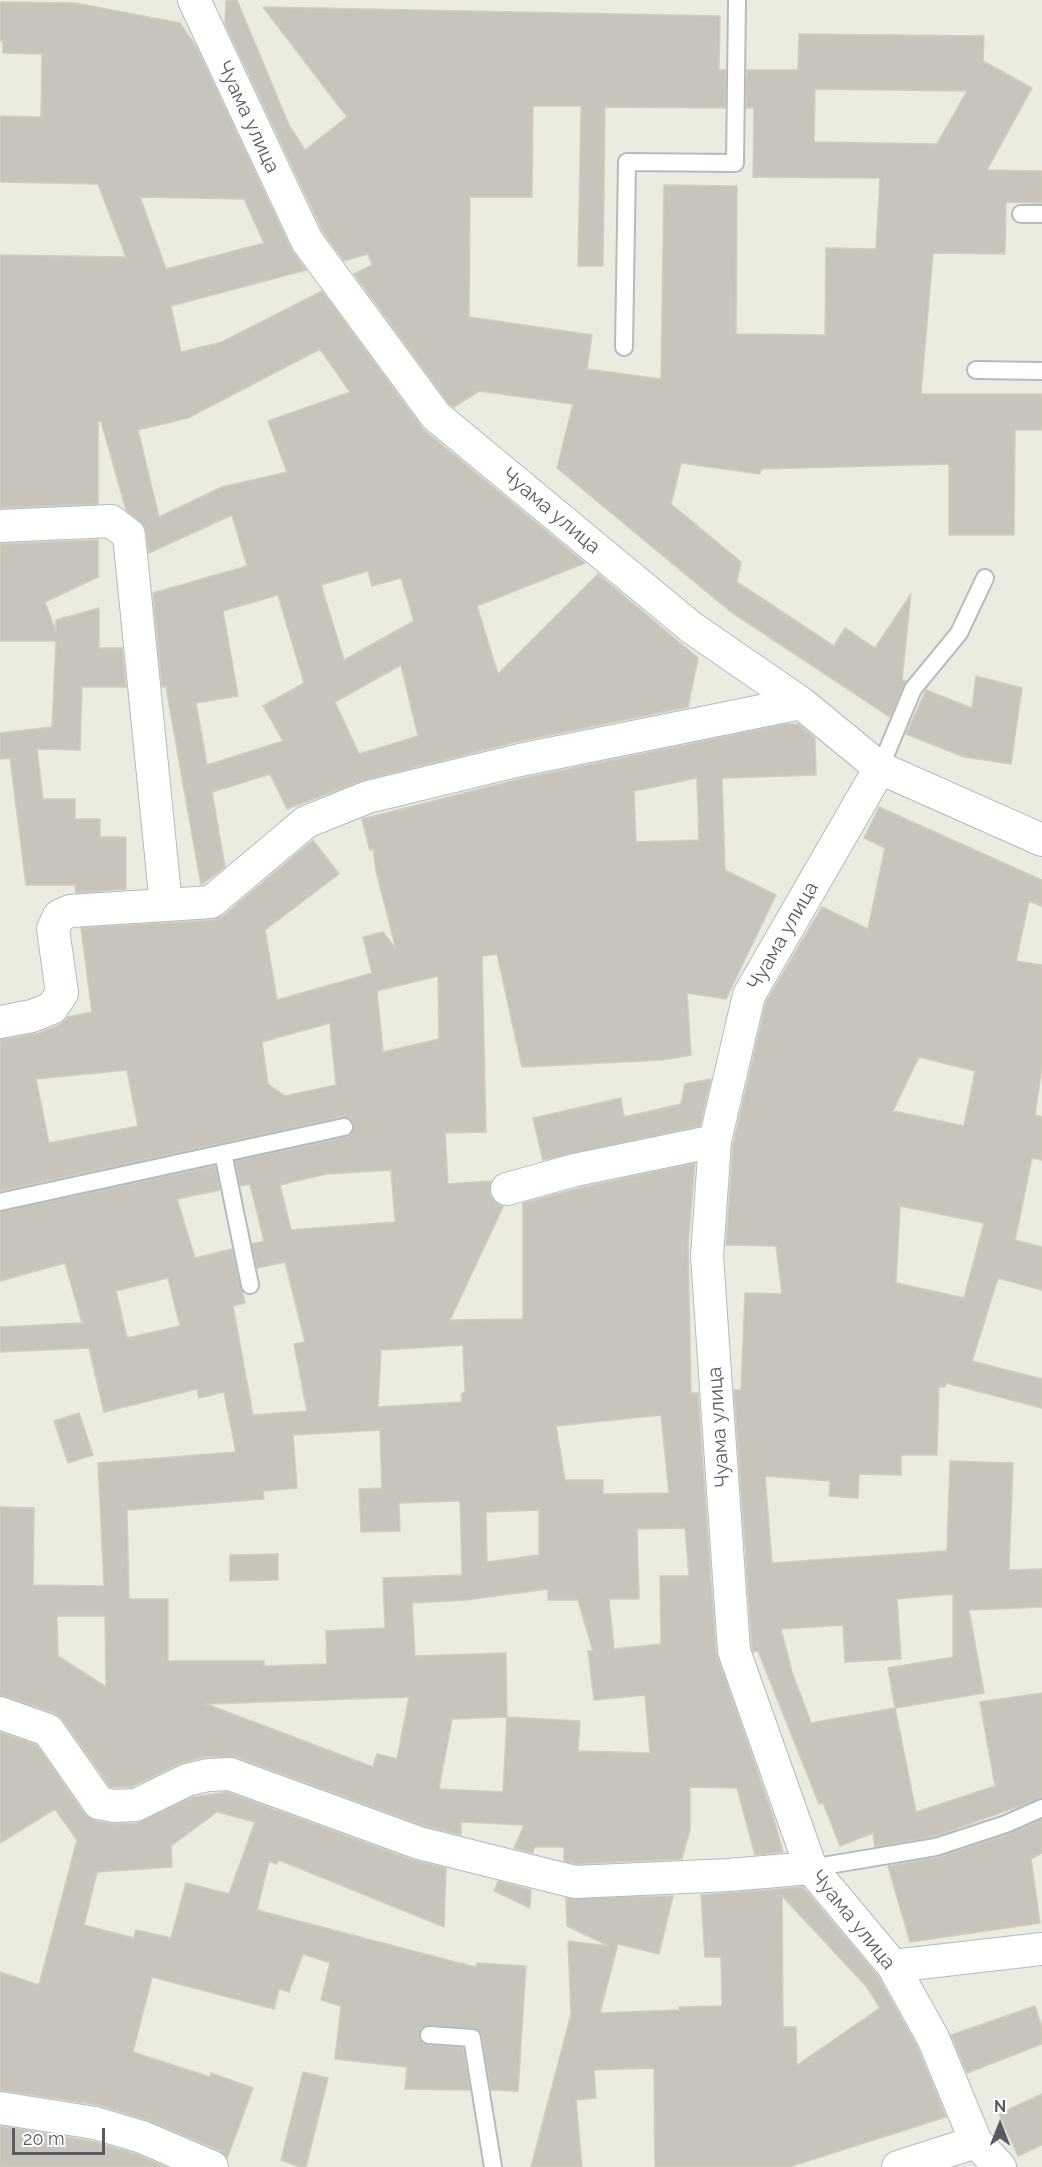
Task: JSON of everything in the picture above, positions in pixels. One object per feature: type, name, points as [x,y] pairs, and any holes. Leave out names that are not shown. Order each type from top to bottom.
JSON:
[{"type":"street","name":"Чуама улица","points":[[194,0],[307,241],[436,416],[692,628],[801,703],[880,768],[749,995],[715,1141],[707,1256],[734,1651],[811,1868],[892,1966],[933,2038],[976,2142],[1000,2167]]},
{"type":"street","points":[[0,526],[111,521],[129,535],[166,905]]},
{"type":"street","points":[[0,1022],[32,1016],[52,1008],[62,993],[53,929],[59,916],[70,910],[211,902],[306,822],[368,797],[520,760],[801,703]]},
{"type":"street","points":[[880,768],[1042,840]]},
{"type":"street","points":[[507,1190],[575,1170],[715,1141]]},
{"type":"street","points":[[0,1713],[48,1730],[99,1803],[114,1806],[136,1805],[198,1777],[230,1774],[419,1843],[575,1882],[729,1875],[811,1868]]},
{"type":"street","points":[[892,1966],[1042,1949]]},
{"type":"street","points":[[0,2108],[95,2123],[142,2137],[212,2167]]},
{"type":"street","points":[[898,2167],[976,2142]]},
{"type":"lane","points":[[624,347],[627,162],[735,163],[737,0]]},
{"type":"lane","points":[[1022,214],[1042,214]]},
{"type":"lane","points":[[976,370],[1042,370]]},
{"type":"lane","points":[[880,768],[913,689],[959,633],[985,578]]},
{"type":"lane","points":[[0,1202],[344,1126]]},
{"type":"lane","points":[[223,1153],[250,1285]]},
{"type":"lane","points":[[811,1868],[936,1847],[1006,1824],[1042,1808]]},
{"type":"lane","points":[[429,2035],[472,2038],[493,2167]]},
{"type":"building","points":[[226,0],[237,0],[289,125],[305,150],[347,117],[263,7],[720,16],[719,70],[726,70],[725,108],[605,107],[603,266],[578,266],[581,106],[533,106],[532,197],[470,197],[469,317],[592,335],[587,369],[661,379],[664,185],[737,186],[736,334],[825,335],[826,248],[876,249],[880,178],[753,177],[754,108],[746,108],[747,70],[798,70],[799,34],[984,36],[983,61],[1032,88],[987,170],[1042,171],[1042,203],[1006,202],[1005,254],[933,253],[921,394],[1042,394],[1042,430],[1015,430],[1014,535],[949,535],[949,464],[761,469],[760,474],[681,463],[671,504],[741,562],[737,582],[834,646],[845,628],[875,648],[911,594],[902,680],[906,681],[890,717],[731,612],[557,468],[573,404],[479,391],[454,407],[449,404],[354,274],[372,265],[368,254],[344,261],[323,232],[225,24]],"holes":[[[815,89],[967,91],[937,144],[814,142]]]},
{"type":"building","points":[[0,2],[75,3],[180,23],[197,48],[291,249],[306,270],[171,306],[181,352],[222,342],[322,291],[424,430],[585,563],[477,606],[498,674],[598,574],[698,658],[688,707],[516,742],[364,780],[287,809],[270,774],[212,792],[225,867],[201,885],[166,687],[162,687],[153,593],[247,566],[232,515],[149,553],[145,527],[126,510],[101,421],[98,422],[98,504],[0,508],[0,255],[126,257],[98,184],[0,182],[0,116],[41,117],[42,54],[3,53],[3,41],[0,41]],"holes":[[[140,197],[244,199],[264,243],[166,269]],[[320,349],[350,392],[268,421],[287,472],[222,487],[159,517],[138,430],[188,418]],[[368,571],[372,586],[401,578],[414,621],[344,660],[321,585]],[[278,595],[304,683],[263,706],[283,741],[207,765],[196,703],[238,696],[223,611]],[[401,665],[418,736],[359,754],[335,702]]]},
{"type":"building","points":[[98,540],[98,577],[45,602],[56,632],[56,620],[99,608],[99,648],[122,648],[126,687],[82,687],[80,750],[37,749],[43,799],[75,799],[75,819],[100,819],[100,837],[126,837],[126,889],[76,893],[75,885],[26,885],[10,758],[0,759],[0,733],[52,727],[56,641],[0,641],[0,544]]},
{"type":"building","points":[[976,676],[1022,688],[1011,764],[964,757],[906,734],[926,690],[972,708]]},
{"type":"building","points":[[786,724],[798,724],[815,738],[816,775],[722,778],[725,870],[776,895],[726,999],[687,993],[691,1055],[662,1060],[522,1067],[497,954],[482,956],[486,1132],[445,1133],[448,1184],[491,1181],[490,1194],[495,1202],[503,1207],[450,1320],[523,1319],[523,1203],[579,1188],[695,1163],[688,1245],[691,1393],[698,1393],[716,1652],[774,1819],[783,1852],[755,1855],[737,1788],[690,1787],[690,1829],[682,1859],[577,1864],[564,1861],[564,1847],[534,1847],[533,1853],[514,1848],[524,1825],[461,1822],[461,1835],[424,1826],[236,1757],[204,1757],[179,1764],[131,1787],[110,1787],[62,1719],[54,1713],[0,1695],[0,1507],[34,1508],[33,1585],[104,1586],[98,1463],[236,1452],[224,1392],[199,1398],[197,1389],[104,1412],[89,1348],[0,1352],[0,1327],[82,1323],[65,1263],[0,1281],[0,1212],[215,1166],[220,1190],[177,1199],[195,1258],[232,1249],[245,1303],[233,1306],[253,1415],[307,1411],[294,1344],[305,1342],[285,1262],[257,1268],[252,1244],[264,1241],[250,1184],[240,1186],[235,1161],[346,1137],[351,1134],[354,1125],[351,1120],[342,1117],[0,1191],[0,1040],[39,1033],[59,1025],[68,1017],[92,1012],[81,928],[213,920],[223,916],[313,840],[339,874],[265,930],[277,1000],[372,973],[363,937],[383,932],[396,949],[376,871],[373,848],[370,851],[362,819],[524,778]],"holes":[[[697,778],[699,840],[636,842],[634,791]],[[438,976],[439,1039],[383,1052],[377,991]],[[330,1023],[336,1085],[285,1096],[268,1084],[262,1042]],[[127,1070],[138,1126],[49,1143],[36,1079]],[[391,1170],[395,1222],[291,1230],[280,1185],[326,1174]],[[168,1278],[180,1326],[127,1338],[116,1291]],[[463,1345],[465,1392],[461,1394],[462,1402],[378,1407],[381,1350]],[[661,1415],[669,1493],[603,1494],[603,1480],[565,1480],[556,1426]],[[380,1430],[382,1488],[359,1489],[361,1532],[400,1531],[399,1503],[460,1501],[462,1575],[383,1578],[385,1628],[326,1631],[327,1664],[264,1666],[264,1661],[168,1661],[168,1599],[129,1599],[127,1510],[264,1499],[263,1491],[297,1488],[293,1435]],[[539,1510],[539,1555],[487,1562],[486,1512]],[[685,1528],[689,1576],[660,1576],[661,1644],[614,1649],[609,1599],[639,1599],[637,1529]],[[548,1589],[548,1600],[578,1600],[593,1651],[588,1651],[594,1700],[645,1695],[650,1753],[578,1751],[580,1721],[507,1717],[506,1653],[415,1656],[412,1603],[466,1600]],[[57,1616],[105,1616],[106,1687],[58,1656]],[[409,1697],[397,1759],[377,1754],[373,1767],[206,1704]],[[507,1717],[503,1792],[439,1789],[452,1719]]]},
{"type":"building","points":[[879,807],[1042,880],[1042,906],[1029,901],[1016,961],[1042,965],[1042,1067],[1035,1115],[1042,1117],[1042,1160],[1032,1158],[1015,1240],[1042,1247],[1042,1290],[998,1278],[972,1361],[1042,1379],[1042,1408],[946,1383],[945,1387],[939,1387],[937,1455],[901,1455],[901,1475],[859,1474],[858,1498],[829,1496],[830,1481],[765,1476],[772,1563],[947,1551],[950,1461],[1013,1463],[1009,1570],[1042,1569],[1042,1607],[969,1610],[984,1693],[895,1708],[916,1812],[995,1786],[980,1702],[1042,1693],[1042,1798],[933,1837],[875,1847],[873,1833],[840,1846],[823,1803],[819,1804],[758,1651],[753,1652],[734,1390],[741,1390],[745,1293],[782,1294],[776,1246],[726,1245],[733,1144],[766,1002],[822,907],[868,929],[885,848],[864,838]],"holes":[[[919,1057],[975,1071],[964,1126],[893,1111]],[[900,1206],[984,1223],[964,1298],[896,1283]],[[953,1594],[953,1657],[888,1668],[895,1708],[811,1723],[792,1672],[781,1629],[843,1625],[845,1662],[901,1659],[897,1599]]]},
{"type":"building","points":[[711,1079],[700,1126],[543,1160],[533,1118],[621,1098],[624,1117],[681,1104],[685,1084]]},
{"type":"building","points":[[79,1413],[93,1455],[68,1463],[54,1421]]},
{"type":"building","points":[[278,1554],[278,1580],[230,1581],[230,1555]]},
{"type":"building","points":[[0,1732],[37,1745],[84,1813],[95,1821],[115,1824],[137,1823],[193,1797],[227,1792],[413,1860],[446,1868],[444,1927],[279,1860],[277,1864],[269,1861],[257,1910],[459,1963],[459,1966],[460,1963],[476,1967],[477,1963],[526,1966],[518,2091],[491,2090],[482,2036],[473,2028],[429,2025],[421,2029],[419,2035],[423,2043],[428,2045],[463,2048],[470,2090],[405,2089],[407,2067],[335,2059],[341,2006],[321,2000],[330,1963],[303,1954],[289,1992],[279,1989],[274,2009],[152,1977],[133,2052],[210,2077],[211,2073],[253,2088],[227,2159],[219,2150],[147,2120],[98,2105],[0,2090],[0,1972],[39,1985],[77,1840],[55,1809],[0,1843]],"holes":[[[217,1812],[255,1822],[229,1894],[186,1883],[171,1938],[136,1930],[134,1938],[84,1925],[97,1872],[172,1867],[171,1846]]]},
{"type":"building","points":[[1042,1819],[1042,1853],[1031,1859],[1040,1923],[910,1942],[888,1866],[939,1857],[1009,1834]]},
{"type":"building","points":[[498,1881],[531,1890],[530,1908],[494,1891]]},
{"type":"building","points":[[803,1887],[878,1976],[917,2046],[946,2117],[789,2167],[655,2167],[654,2068],[594,2070],[596,2098],[576,2100],[582,2167],[531,2167],[571,2014],[568,1941],[609,1946],[567,1926],[566,1898],[673,1896],[659,1954],[618,1944],[600,2013],[722,2006],[721,1957],[705,1957],[701,1895]],"holes":[[[782,1896],[866,1986],[880,2008],[797,2065],[796,2027],[783,2027]]]},
{"type":"building","points":[[1035,2006],[1042,2027],[1042,2044],[967,2073],[951,2035]]},
{"type":"building","points":[[303,2072],[328,2078],[306,2167],[300,2167],[281,2160]]},
{"type":"building","points":[[1042,2094],[1042,2145],[1018,2156],[999,2114]]},
{"type":"building","points":[[0,2126],[91,2141],[136,2154],[166,2167],[0,2167]]}]
